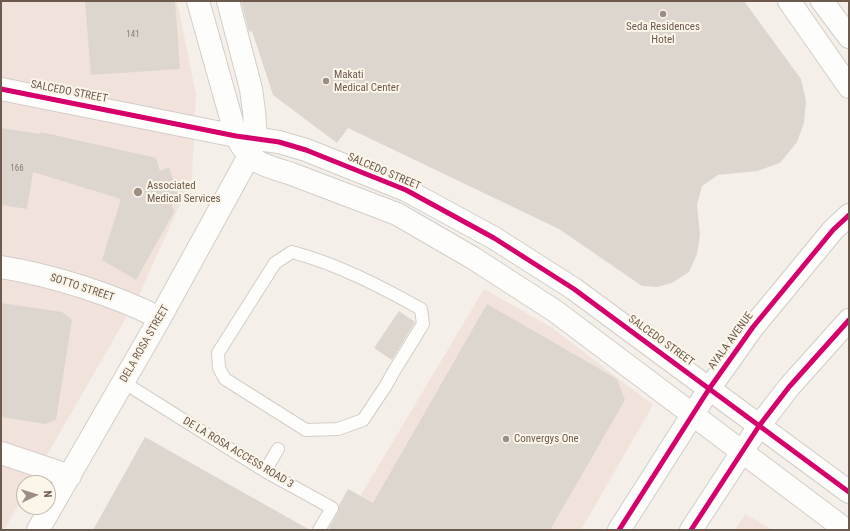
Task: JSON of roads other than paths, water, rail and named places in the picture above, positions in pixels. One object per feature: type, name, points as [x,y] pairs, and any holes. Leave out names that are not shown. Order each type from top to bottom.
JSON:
[{"type":"street","points":[[198,1],[247,144]]},
{"type":"street","points":[[228,1],[251,89],[247,144]]},
{"type":"street","points":[[789,1],[849,87]]},
{"type":"street","points":[[822,1],[849,37]]},
{"type":"street","name":"SALCEDO STREET","points":[[1,89],[247,144],[279,142],[306,150],[406,190],[494,238],[574,289],[849,492]]},
{"type":"street","name":"SALCEDO STREET","points":[[247,144],[275,169],[397,214],[473,258],[555,311],[846,530]]},
{"type":"street","name":"DELA ROSA STREET","points":[[38,530],[160,318],[247,144]]},
{"type":"street","name":"AYALA AVENUE","points":[[619,530],[709,389],[753,326],[833,230],[849,215]]},
{"type":"street","name":"SOTTO STREET","points":[[1,267],[63,281],[137,307],[160,318]]},
{"type":"street","points":[[691,530],[759,426],[789,387],[849,320]]},
{"type":"street","points":[[1,453],[70,476]]},
{"type":"lane","points":[[292,252],[313,257],[380,286],[421,309],[423,324],[363,420],[338,429],[306,430],[295,423],[225,379],[220,368],[218,353],[275,263],[292,252]]},
{"type":"lane","name":"DE LA ROSA ACCESS ROAD 3","points":[[123,382],[265,471],[332,508],[319,530]]},
{"type":"lane","points":[[265,471],[278,449]]},
{"type":"place","name":"Seda Residences Hotel","points":[[663,14]]},
{"type":"place","name":"Makati Medical Center","points":[[326,81]]},
{"type":"place","name":"Associated Medical Services","points":[[138,192]]},
{"type":"place","name":"Convergys One","points":[[506,439]]}]
